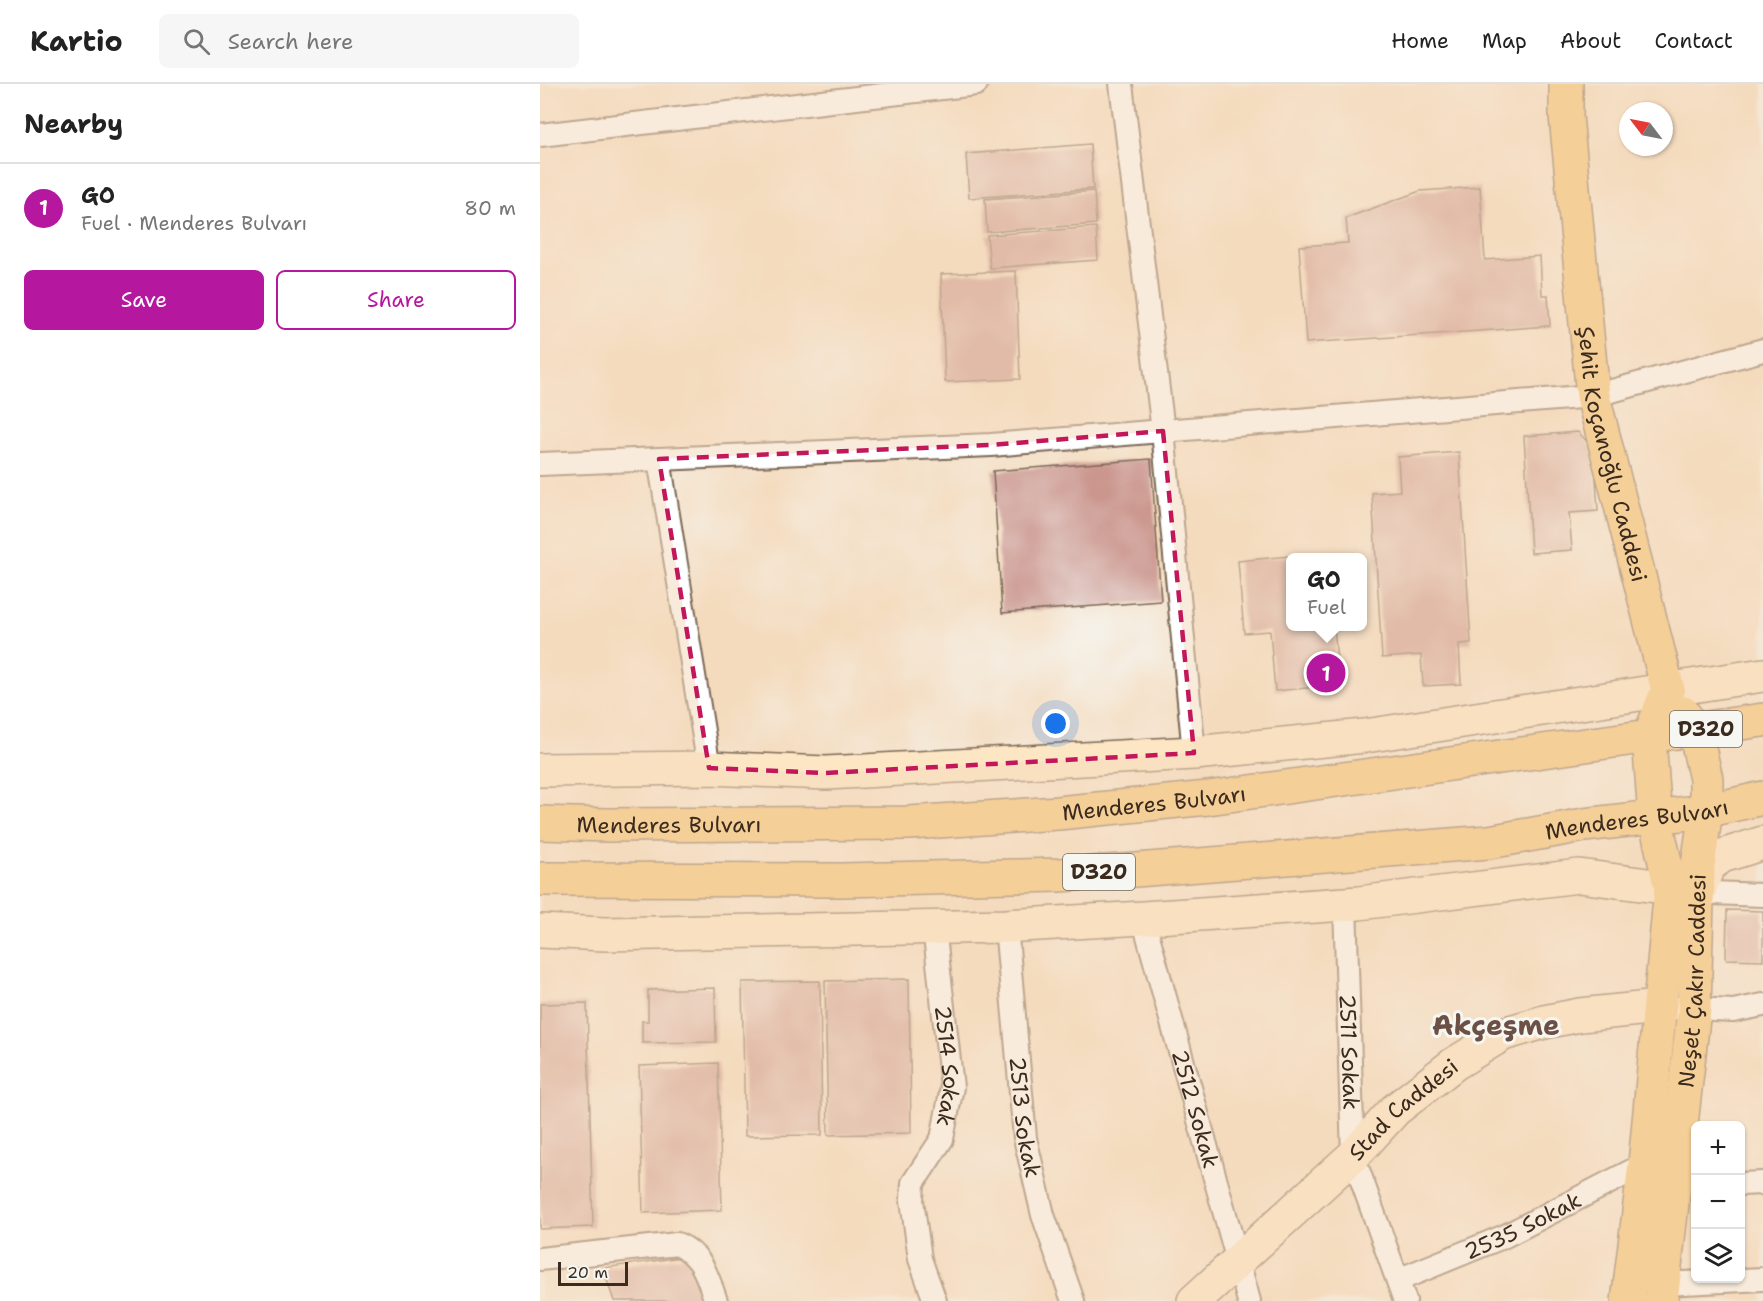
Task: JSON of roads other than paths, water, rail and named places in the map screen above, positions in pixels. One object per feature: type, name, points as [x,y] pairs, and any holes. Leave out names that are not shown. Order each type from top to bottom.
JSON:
[{"type":"main road","name":"Şehit Koçanoğlu Caddesi","points":[[1566,84],[1566,116],[1593,396],[1668,690],[1695,731]]},
{"type":"main road","points":[[540,770],[709,768],[826,773],[1194,753],[1365,736],[1763,675]]},
{"type":"main road","points":[[1655,818],[1649,738],[1668,690]]},
{"type":"main road","name":"Menderes Bulvarı","points":[[540,823],[607,825],[909,823],[1058,813],[1208,798],[1649,738],[1763,720]]},
{"type":"main road","name":"Neşet Çakır Caddesi","points":[[1628,1301],[1645,1164],[1659,1007],[1684,891],[1698,865],[1706,811],[1706,779],[1695,731]]},
{"type":"main road","name":"Menderes Bulvarı","points":[[540,879],[842,880],[1059,875],[1489,842],[1584,825],[1706,811],[1763,798]]},
{"type":"main road","name":"Neşet Çakır Caddesi","points":[[1655,818],[1684,891],[1694,1010],[1685,1186],[1663,1292]]},
{"type":"main road","points":[[540,931],[605,934],[1006,926],[1345,904],[1579,876],[1684,891],[1708,866],[1722,856],[1763,843]]},
{"type":"main road","name":"Stad Caddesi","points":[[1194,1301],[1353,1156],[1395,1110],[1454,1064],[1503,1034],[1580,1015],[1659,1007]]},
{"type":"street","points":[[540,135],[976,84]]},
{"type":"street","points":[[1121,84],[1163,431],[1194,753]]},
{"type":"street","points":[[540,464],[991,445],[1593,396],[1763,350]]},
{"type":"street","points":[[659,459],[709,768]]},
{"type":"street","points":[[1684,891],[1763,896]]},
{"type":"street","name":"2511 Sokak","points":[[1345,904],[1353,1156],[1401,1291]]},
{"type":"street","name":"2512 Sokak","points":[[1143,918],[1236,1261],[1249,1301]]},
{"type":"street","name":"2513 Sokak","points":[[1006,926],[1025,1138],[1043,1215],[1073,1301]]},
{"type":"street","name":"2514 Sokak","points":[[934,927],[952,1087],[942,1139],[914,1183],[912,1200],[920,1259],[934,1301]]},
{"type":"street","points":[[1659,1007],[1733,1011],[1763,1005]]},
{"type":"street","name":"2535 Sokak","points":[[1401,1291],[1645,1164]]},
{"type":"street","points":[[1745,1184],[1763,1182]]},
{"type":"street","points":[[540,1259],[677,1244],[692,1250],[702,1264],[716,1301]]},
{"type":"street","points":[[1663,1292],[1763,1279]]},
{"type":"place","name":"GO","points":[[1326,673]]},
{"type":"district","name":"Akçeşme","points":[[1496,1025]]}]
